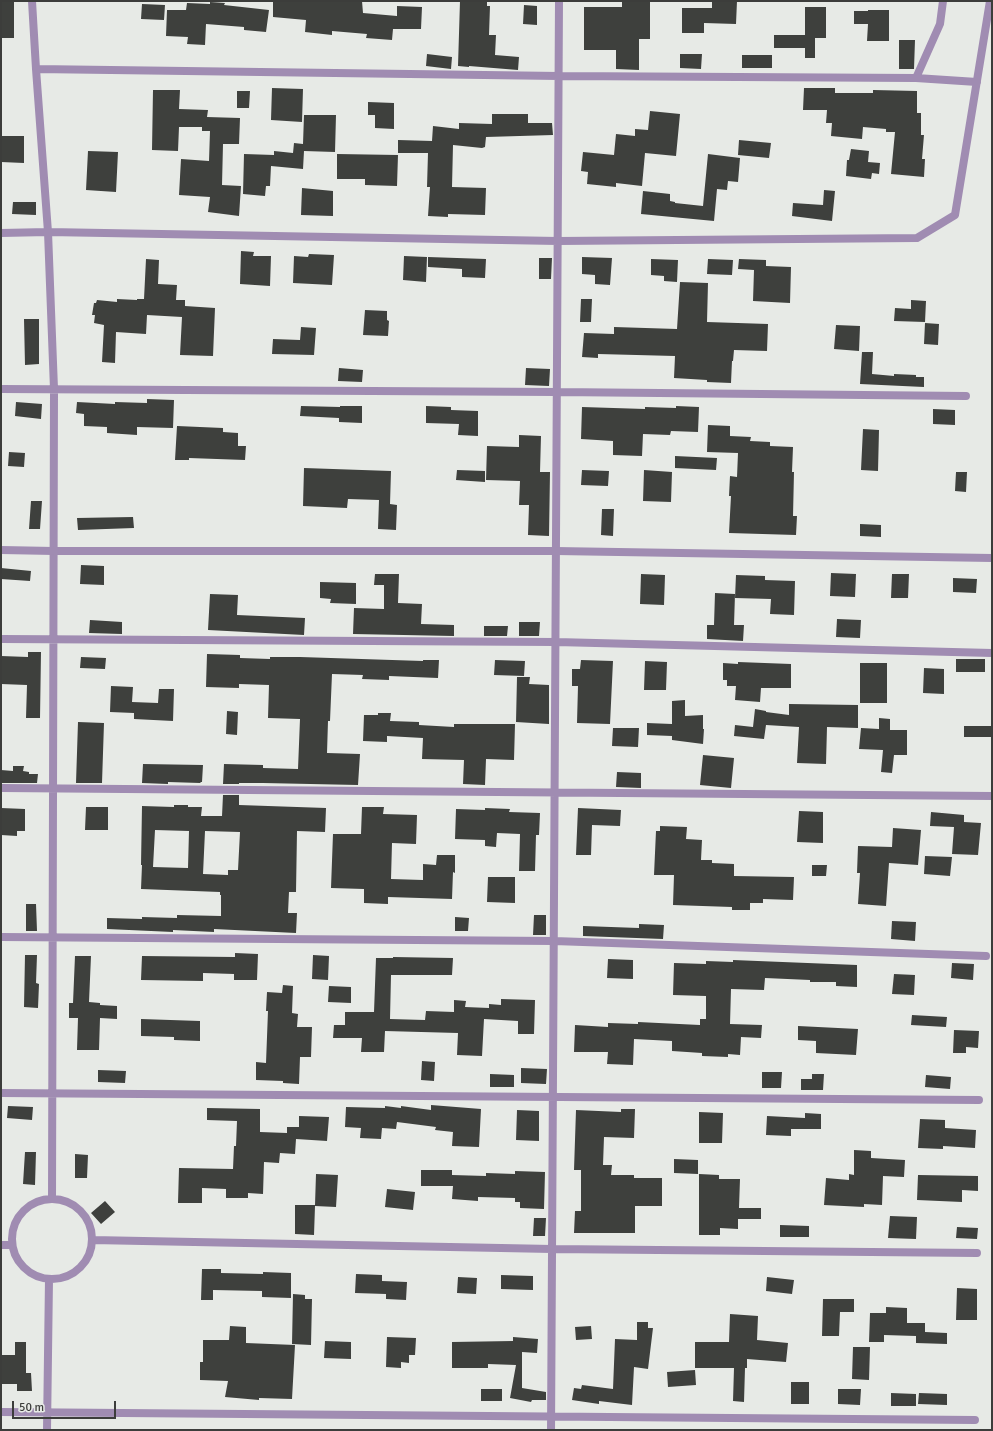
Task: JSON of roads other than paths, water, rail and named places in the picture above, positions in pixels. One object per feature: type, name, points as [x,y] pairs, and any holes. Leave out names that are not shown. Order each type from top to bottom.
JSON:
[{"type":"street","points":[[32,1],[48,232],[54,389],[52,1199]]},
{"type":"street","points":[[551,1430],[559,1]]},
{"type":"street","points":[[916,78],[940,24],[943,1]]},
{"type":"street","points":[[1,233],[48,232],[558,241],[917,238],[955,215],[990,1]]},
{"type":"street","points":[[36,70],[559,76],[916,78],[977,82]]},
{"type":"street","points":[[1,389],[966,396]]},
{"type":"street","points":[[1,550],[54,552],[556,551],[992,558]]},
{"type":"street","points":[[1,639],[556,642],[992,653]]},
{"type":"street","points":[[1,788],[992,796]]},
{"type":"street","points":[[1,937],[554,941],[986,956]]},
{"type":"street","points":[[1,1093],[979,1100]]},
{"type":"street","points":[[52,1199],[69,1202],[80,1211],[88,1222],[92,1231],[92,1240],[91,1251],[86,1261],[79,1269],[65,1277],[49,1279],[31,1274],[24,1268],[18,1260],[12,1245],[12,1233],[14,1224],[22,1213],[33,1204],[41,1200],[52,1199]]},
{"type":"street","points":[[92,1240],[552,1249],[977,1253]]},
{"type":"street","points":[[1,1245],[12,1245]]},
{"type":"street","points":[[47,1430],[49,1279]]},
{"type":"street","points":[[1,1412],[975,1420]]}]
